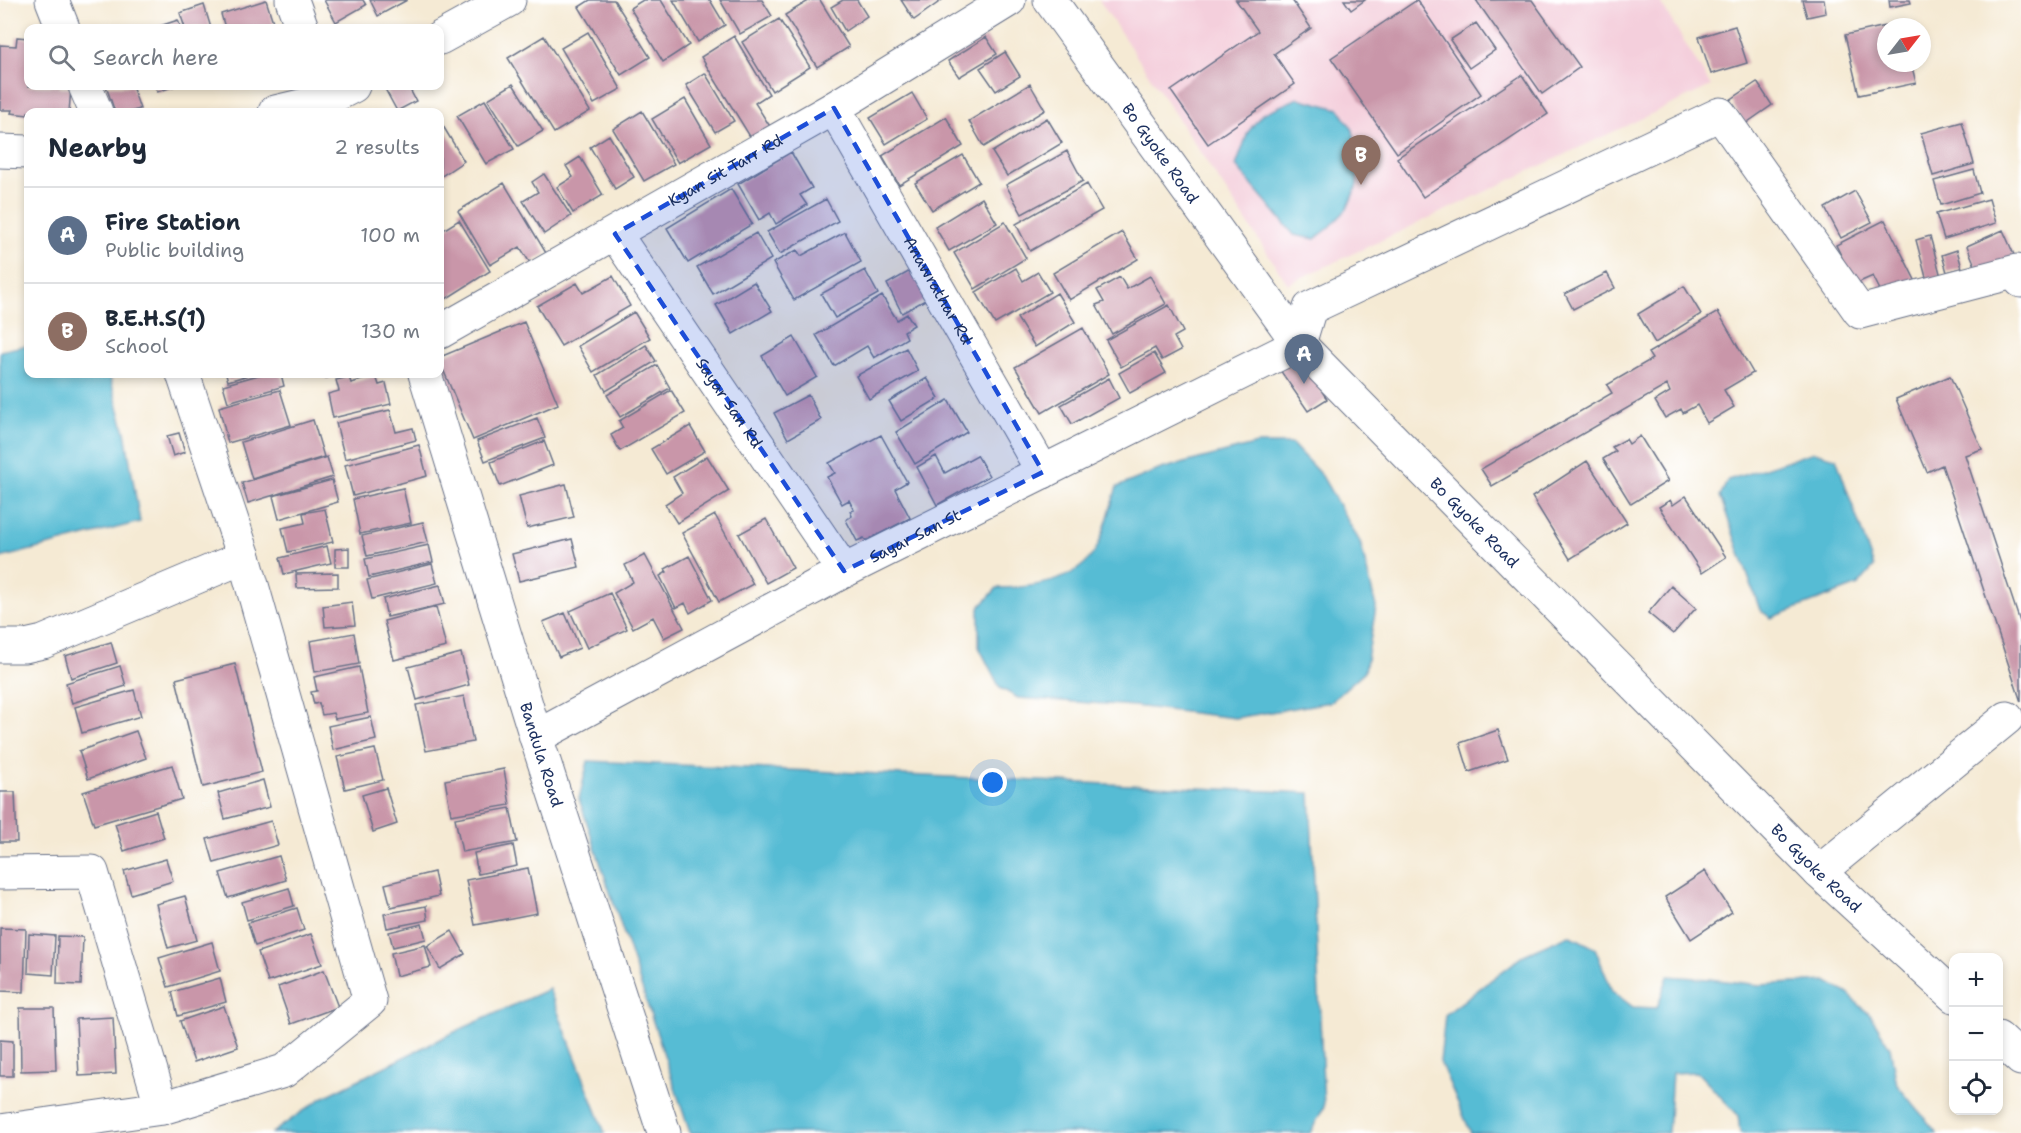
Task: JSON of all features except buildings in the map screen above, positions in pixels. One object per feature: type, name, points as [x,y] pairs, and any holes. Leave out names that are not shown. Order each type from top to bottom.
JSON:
[{"type":"street","points":[[52,0],[61,24]]},
{"type":"street","points":[[292,0],[301,24]]},
{"type":"street","points":[[444,36],[510,0]]},
{"type":"street","name":"Kyan Sit Tarr Rd","points":[[444,330],[834,108],[1009,0]]},
{"type":"street","name":"Bo Gyoke Road","points":[[1050,0],[1299,344],[1819,872],[1949,992]]},
{"type":"street","points":[[87,90],[94,108]]},
{"type":"street","points":[[290,108],[333,96]]},
{"type":"street","name":"Anawrathar Rd","points":[[834,108],[1043,472]]},
{"type":"street","points":[[1299,344],[1310,308],[1720,114],[1860,312],[2017,271],[2021,281]]},
{"type":"street","points":[[0,151],[24,152]]},
{"type":"street","name":"Sayar San Rd","points":[[615,234],[844,571]]},
{"type":"street","name":"Sayar San St","points":[[536,737],[844,571],[1299,344]]},
{"type":"street","points":[[0,1131],[162,1108],[284,1071],[370,1001],[244,557],[184,378]]},
{"type":"street","name":"Bandula Road","points":[[425,378],[536,737],[664,1133]]},
{"type":"street","points":[[0,646],[25,646],[43,642],[244,557]]},
{"type":"street","points":[[1819,872],[2007,718]]},
{"type":"street","points":[[0,873],[92,872],[162,1108]]},
{"type":"street","points":[[2003,1043],[2021,1059]]},
{"type":"highlighted area","points":[[834,108],[1043,472],[844,571],[615,234]]},
{"type":"shaded area","points":[[1099,0],[1659,0],[1711,86],[1288,284]]},
{"type":"water","points":[[1298,98],[1339,109],[1353,130],[1359,159],[1357,185],[1347,209],[1315,239],[1294,235],[1236,166],[1248,132],[1262,114]]},
{"type":"water","points":[[24,346],[24,378],[110,378],[125,432],[140,522],[0,558],[0,351]]},
{"type":"water","points":[[1257,444],[1292,444],[1322,476],[1360,542],[1376,607],[1365,671],[1330,702],[1235,718],[1134,706],[1018,698],[1000,688],[979,647],[979,608],[997,588],[1024,587],[1052,581],[1077,569],[1088,560],[1096,549],[1105,527],[1117,487],[1161,469]]},
{"type":"water","points":[[1814,452],[1836,458],[1874,567],[1858,585],[1771,618],[1760,610],[1720,496],[1728,480]]},
{"type":"water","points":[[588,761],[1310,793],[1324,1107],[1310,1133],[690,1133],[579,799]]},
{"type":"water","points":[[1569,935],[1595,948],[1612,991],[1633,1007],[1657,1008],[1668,976],[1760,985],[1826,981],[1847,993],[1871,1016],[1890,1047],[1897,1085],[1937,1133],[1740,1133],[1738,1115],[1697,1072],[1672,1073],[1668,1133],[1471,1133],[1440,1062],[1445,1015],[1524,955]]},
{"type":"water","points":[[549,989],[605,1133],[272,1133],[322,1098],[448,1035]]},
{"type":"place","name":"B.E.H.S(1)","points":[[1361,185]]},
{"type":"place","name":"Fire Station","points":[[1304,384]]}]
